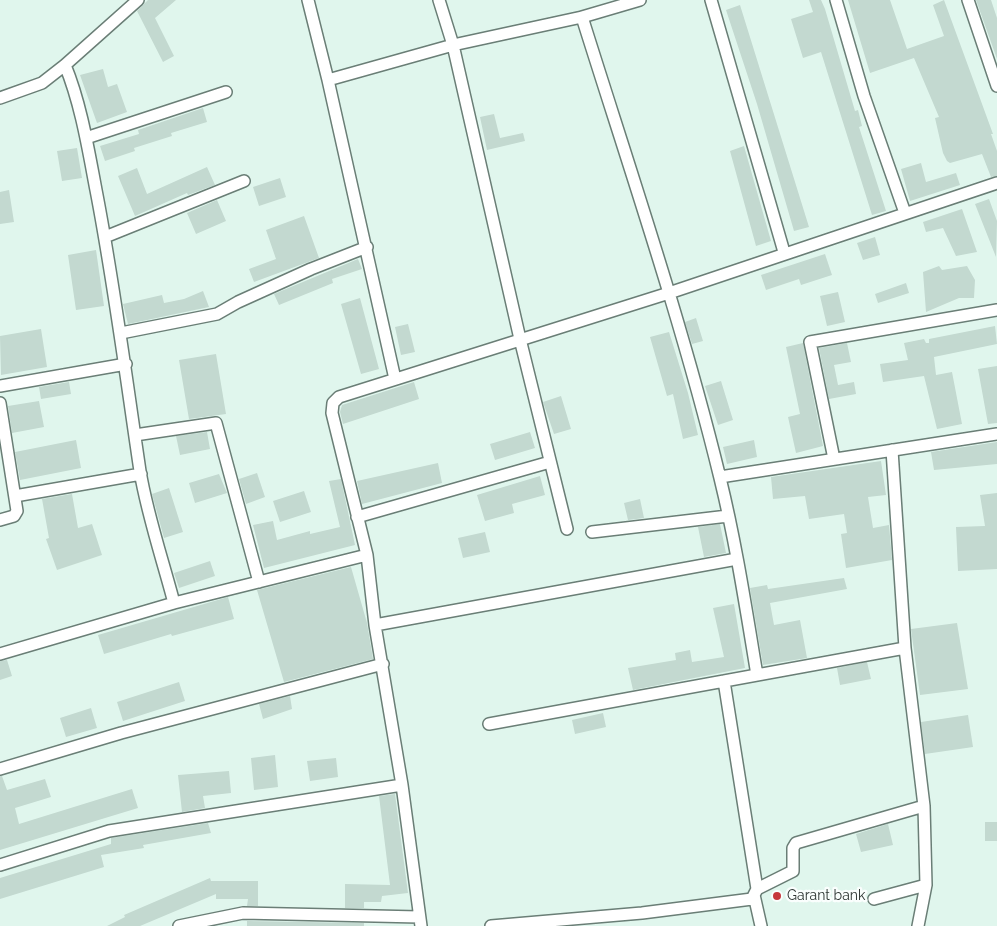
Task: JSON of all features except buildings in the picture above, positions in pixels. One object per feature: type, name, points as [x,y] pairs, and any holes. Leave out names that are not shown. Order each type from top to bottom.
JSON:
[{"type":"street","points":[[0,98],[42,83],[138,0]]},
{"type":"street","points":[[308,0],[367,247],[395,379]]},
{"type":"street","points":[[440,0],[453,45],[520,339],[567,530]]},
{"type":"street","points":[[328,80],[453,45],[582,17],[640,0]]},
{"type":"street","points":[[711,0],[784,252]]},
{"type":"street","points":[[836,0],[864,96],[905,213]]},
{"type":"street","points":[[968,0],[997,86]]},
{"type":"street","points":[[582,17],[669,293],[720,477],[737,559],[757,675]]},
{"type":"street","points":[[65,65],[72,81],[86,138],[105,236],[122,333],[141,474],[174,604]]},
{"type":"street","points":[[86,138],[226,92]]},
{"type":"street","points":[[105,236],[244,181]]},
{"type":"street","points":[[179,926],[228,920],[243,913],[420,921],[402,785],[375,625],[367,556],[332,413],[333,403],[339,397],[669,293],[784,252],[997,182]]},
{"type":"street","points":[[122,333],[217,314],[238,302],[311,269],[367,247]]},
{"type":"street","points":[[834,459],[810,342],[997,310]]},
{"type":"street","points":[[0,386],[126,364]]},
{"type":"street","points":[[0,403],[17,514],[0,520]]},
{"type":"street","points":[[135,435],[216,423],[259,582]]},
{"type":"street","points":[[720,477],[997,434]]},
{"type":"street","points":[[892,450],[905,648],[924,806],[926,885],[918,926]]},
{"type":"street","points":[[357,517],[550,462]]},
{"type":"street","points":[[15,496],[141,474]]},
{"type":"street","points":[[592,532],[728,516]]},
{"type":"street","points":[[0,654],[174,604],[367,556]]},
{"type":"street","points":[[375,625],[737,559]]},
{"type":"street","points":[[489,724],[905,648]]},
{"type":"street","points":[[0,769],[121,733],[383,664]]},
{"type":"street","points":[[724,681],[755,892],[762,926]]},
{"type":"street","points":[[0,865],[109,831],[273,803],[402,785]]},
{"type":"street","points":[[491,926],[642,913],[752,900],[755,892],[793,871],[793,848],[804,839],[924,806]]},
{"type":"street","points":[[874,898],[926,885]]},
{"type":"place","name":"Garant bank","points":[[777,896]]}]
